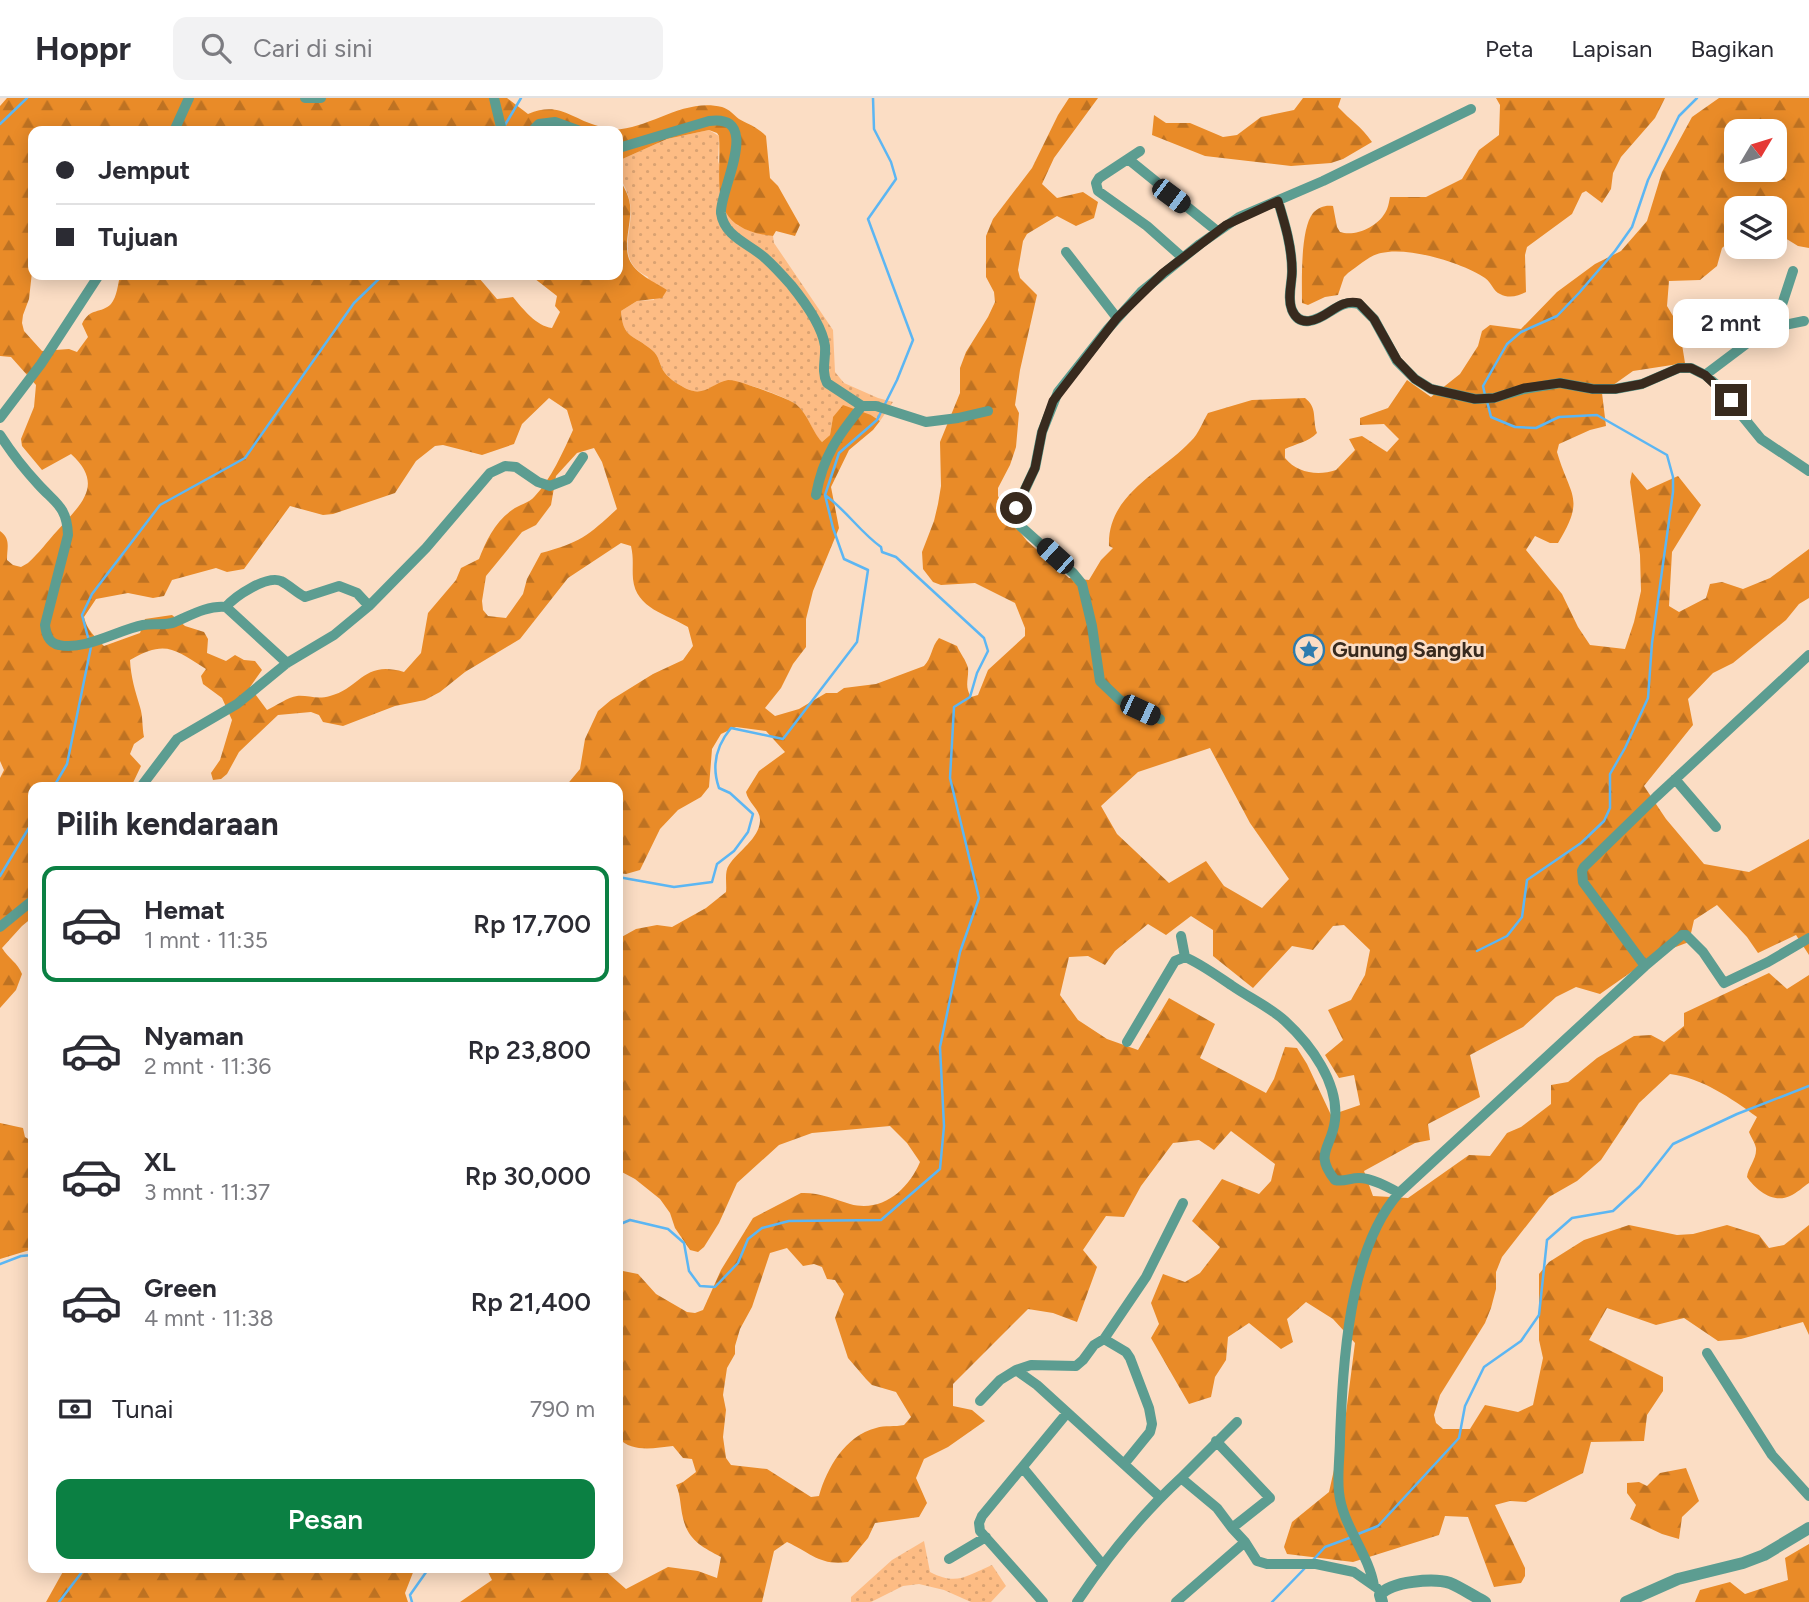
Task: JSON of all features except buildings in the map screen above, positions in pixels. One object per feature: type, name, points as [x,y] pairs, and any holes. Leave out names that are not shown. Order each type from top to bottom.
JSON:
[{"type":"street","points":[[176,126],[189,98]]},
{"type":"street","points":[[305,98],[320,98]]},
{"type":"street","points":[[494,98],[500,126]]},
{"type":"street","points":[[1160,719],[1120,700],[1100,681],[1092,625],[1082,584],[1018,524],[1014,517],[1035,468],[1042,432],[1053,401],[1117,318],[1142,292],[1217,231],[1239,217],[1471,109]]},
{"type":"street","points":[[623,145],[709,121],[722,120],[732,127],[737,146],[721,205],[725,224],[736,237],[764,256],[792,286],[823,337],[824,377],[827,383],[862,406],[876,406],[926,422],[988,411]]},
{"type":"street","points":[[537,126],[555,122],[566,126]]},
{"type":"street","points":[[1140,151],[1099,178],[1096,183],[1098,191],[1147,226],[1183,258]]},
{"type":"street","points":[[1128,159],[1217,231]]},
{"type":"street","points":[[1278,201],[1286,226],[1292,269],[1290,303],[1297,318],[1312,321],[1345,302],[1359,303],[1374,319],[1397,360],[1415,379],[1431,389],[1475,399],[1494,398],[1524,388],[1560,383],[1593,389],[1615,389],[1642,384],[1679,368],[1691,368],[1705,375],[1731,400],[1761,439],[1809,471]]},
{"type":"street","points":[[1066,252],[1117,318]]},
{"type":"street","points":[[1775,326],[1793,271]]},
{"type":"street","points":[[0,418],[41,364],[96,280]]},
{"type":"street","points":[[1705,375],[1757,334],[1775,326],[1804,321]]},
{"type":"street","points":[[816,495],[821,470],[830,450],[862,406]]},
{"type":"street","points":[[0,435],[30,475],[63,510],[68,522],[68,535],[45,625],[47,635],[55,644],[60,646],[100,640],[142,625],[173,623],[215,606],[226,607],[287,663]]},
{"type":"street","points":[[145,782],[177,739],[237,705],[287,663],[334,635],[369,606],[426,548],[490,473],[505,466],[516,467],[538,482],[550,486],[568,479],[583,457]]},
{"type":"street","points":[[226,607],[232,600],[267,580],[278,579],[305,597],[339,586],[356,593],[369,606]]},
{"type":"street","points":[[1645,966],[1583,882],[1582,871],[1675,779],[1809,655]]},
{"type":"street","points":[[1675,779],[1716,827]]},
{"type":"street","points":[[0,927],[28,904]]},
{"type":"street","points":[[1380,1593],[1352,1532],[1339,1493],[1343,1375],[1347,1340],[1370,1239],[1385,1209],[1399,1193],[1645,966],[1682,935],[1686,935],[1703,952],[1722,982],[1768,962],[1809,938]]},
{"type":"street","points":[[1181,936],[1185,957],[1284,1020],[1312,1052],[1328,1077],[1335,1120],[1324,1154],[1326,1168],[1335,1180],[1343,1182],[1360,1178],[1399,1193]]},
{"type":"street","points":[[1127,1042],[1175,961],[1185,957]]},
{"type":"street","points":[[980,1401],[1000,1380],[1016,1370],[1031,1365],[1076,1366],[1083,1360],[1094,1345],[1104,1339],[1146,1276],[1183,1203]]},
{"type":"street","points":[[1104,1339],[1126,1352],[1130,1358],[1152,1416],[1150,1432],[1124,1464]]},
{"type":"street","points":[[1707,1353],[1772,1455],[1809,1496]]},
{"type":"street","points":[[1016,1370],[1037,1385],[1160,1497]]},
{"type":"street","points":[[1043,1602],[981,1531],[979,1523],[1066,1413]]},
{"type":"street","points":[[1077,1602],[1102,1564],[1160,1497],[1237,1422]]},
{"type":"street","points":[[1216,1441],[1270,1498],[1232,1528]]},
{"type":"street","points":[[1023,1468],[1102,1564]]},
{"type":"street","points":[[1181,1478],[1217,1508],[1245,1542],[1253,1558],[1262,1563],[1316,1564],[1354,1572],[1380,1593]]},
{"type":"street","points":[[1626,1602],[1678,1579],[1764,1555],[1809,1528]]},
{"type":"street","points":[[949,1559],[986,1537]]},
{"type":"street","points":[[1176,1602],[1245,1542]]},
{"type":"street","points":[[1380,1593],[1387,1588],[1418,1581],[1444,1581],[1485,1602]]},
{"type":"shaded area","points":[[709,130],[719,136],[718,161],[737,225],[773,236],[774,243],[833,330],[835,372],[844,383],[893,402],[880,421],[871,415],[833,417],[830,435],[822,442],[806,416],[794,403],[749,385],[722,383],[706,390],[687,389],[665,373],[655,352],[630,335],[624,327],[621,311],[637,301],[654,300],[648,277],[637,270],[628,253],[631,213],[623,182],[623,159],[667,139]]},
{"type":"shaded area","points":[[924,1541],[930,1572],[955,1579],[992,1565],[1006,1586],[991,1602],[971,1602],[944,1590],[919,1584],[903,1586],[871,1602],[851,1602],[851,1597],[892,1560]]},
{"type":"green space","points":[[7,98],[507,98],[528,114],[548,109],[564,112],[598,126],[28,126],[28,280],[31,280],[29,299],[23,315],[24,331],[42,351],[69,349],[77,352],[88,337],[82,324],[89,315],[111,304],[119,280],[481,280],[497,299],[513,297],[535,320],[552,328],[560,312],[555,306],[557,296],[536,280],[623,280],[623,185],[630,205],[627,246],[629,259],[640,273],[667,290],[662,298],[637,301],[621,311],[622,320],[630,335],[655,352],[669,378],[693,391],[733,380],[781,397],[798,406],[822,442],[830,435],[833,417],[843,405],[880,421],[849,450],[831,487],[839,528],[813,591],[806,619],[806,647],[793,664],[781,688],[765,708],[775,716],[799,709],[826,693],[876,684],[924,666],[939,638],[957,646],[966,662],[967,686],[971,697],[978,695],[988,670],[1025,636],[1025,628],[1015,603],[975,583],[941,585],[933,582],[923,569],[922,552],[938,504],[941,486],[940,442],[960,393],[960,368],[966,352],[995,302],[994,292],[986,277],[986,236],[993,219],[1032,168],[1069,98],[1098,98],[1054,158],[1042,184],[1057,198],[1083,192],[1098,202],[1094,218],[1076,226],[1057,216],[1027,234],[1023,241],[1018,270],[1020,278],[1037,295],[1015,405],[1019,413],[1016,447],[998,488],[998,496],[1008,517],[1027,541],[1069,578],[1089,580],[1101,560],[1113,548],[1109,546],[1111,528],[1126,498],[1191,441],[1208,413],[1252,400],[1305,398],[1313,410],[1317,433],[1306,441],[1285,449],[1285,458],[1308,472],[1336,470],[1355,450],[1349,439],[1362,436],[1387,452],[1399,439],[1384,424],[1360,425],[1360,418],[1388,408],[1407,380],[1431,397],[1460,374],[1478,346],[1482,331],[1490,325],[1521,329],[1557,292],[1595,264],[1621,251],[1647,221],[1662,172],[1692,117],[1719,98],[1809,98],[1809,248],[1798,246],[1787,239],[1787,196],[1724,196],[1724,246],[1717,266],[1700,280],[1669,281],[1667,306],[1679,326],[1685,363],[1633,371],[1602,393],[1606,426],[1559,444],[1557,452],[1573,497],[1567,528],[1558,543],[1550,543],[1535,536],[1526,550],[1562,594],[1590,645],[1625,649],[1641,591],[1640,555],[1630,482],[1632,472],[1647,490],[1678,476],[1701,505],[1672,552],[1669,606],[1679,612],[1706,598],[1710,584],[1722,582],[1743,589],[1770,578],[1809,549],[1809,598],[1733,663],[1713,673],[1688,699],[1693,725],[1644,786],[1666,819],[1704,864],[1749,872],[1809,839],[1809,955],[1796,935],[1758,953],[1717,905],[1694,920],[1689,942],[1657,954],[1600,994],[1576,987],[1556,997],[1523,1027],[1470,1055],[1480,1097],[1428,1124],[1430,1140],[1415,1143],[1364,1171],[1373,1196],[1408,1198],[1469,1155],[1490,1156],[1507,1133],[1521,1127],[1551,1104],[1551,1085],[1568,1082],[1597,1058],[1634,1036],[1651,1035],[1664,1042],[1684,1026],[1684,1013],[1769,973],[1787,989],[1809,975],[1809,1183],[1784,1198],[1771,1197],[1760,1191],[1747,1177],[1756,1152],[1749,1132],[1757,1117],[1705,1084],[1670,1074],[1639,1103],[1601,1160],[1577,1181],[1549,1197],[1502,1257],[1496,1272],[1496,1289],[1485,1323],[1440,1395],[1434,1415],[1436,1423],[1443,1429],[1470,1429],[1485,1405],[1518,1412],[1533,1405],[1543,1358],[1539,1340],[1539,1274],[1549,1262],[1584,1240],[1629,1225],[1677,1235],[1693,1234],[1727,1225],[1759,1235],[1769,1248],[1784,1245],[1809,1225],[1809,1335],[1803,1322],[1741,1339],[1718,1341],[1684,1318],[1656,1325],[1607,1308],[1589,1340],[1663,1377],[1663,1391],[1647,1415],[1644,1441],[1591,1442],[1583,1473],[1526,1502],[1510,1501],[1495,1505],[1525,1568],[1521,1583],[1494,1587],[1468,1517],[1445,1516],[1439,1535],[1353,1562],[1287,1554],[1284,1547],[1292,1522],[1329,1492],[1345,1421],[1355,1343],[1333,1319],[1306,1302],[1287,1319],[1293,1342],[1281,1349],[1249,1323],[1228,1337],[1226,1360],[1215,1377],[1211,1397],[1189,1404],[1151,1338],[1159,1324],[1151,1303],[1163,1274],[1185,1282],[1200,1273],[1220,1247],[1192,1221],[1222,1179],[1259,1194],[1271,1181],[1275,1164],[1231,1131],[1214,1150],[1199,1140],[1173,1143],[1141,1186],[1124,1217],[1106,1216],[1083,1250],[1097,1267],[1077,1322],[1053,1313],[1028,1309],[953,1384],[953,1406],[972,1410],[985,1421],[948,1447],[924,1459],[916,1478],[927,1503],[919,1517],[875,1523],[868,1538],[848,1562],[830,1562],[816,1558],[787,1542],[774,1551],[762,1602],[460,1602],[492,1580],[488,1573],[608,1573],[626,1589],[668,1567],[698,1571],[717,1578],[721,1557],[702,1546],[688,1532],[676,1485],[696,1472],[692,1459],[683,1458],[673,1446],[637,1448],[623,1442],[623,1271],[638,1274],[656,1294],[687,1312],[695,1313],[703,1310],[721,1270],[753,1218],[801,1193],[862,1206],[883,1202],[901,1190],[920,1162],[907,1143],[890,1126],[812,1133],[779,1145],[737,1183],[719,1223],[698,1252],[690,1250],[660,1199],[623,1173],[623,936],[636,929],[657,925],[672,927],[706,908],[726,892],[727,868],[759,827],[759,813],[746,792],[759,771],[785,752],[766,731],[736,727],[721,734],[712,749],[709,787],[701,797],[678,810],[660,829],[640,870],[623,874],[623,782],[569,782],[580,769],[585,739],[598,711],[653,674],[683,660],[693,646],[688,627],[646,604],[640,597],[633,579],[631,546],[621,543],[568,578],[520,639],[465,672],[440,692],[425,700],[395,706],[343,726],[323,722],[319,715],[311,712],[278,715],[239,752],[227,774],[221,779],[213,780],[211,773],[220,760],[232,720],[222,698],[203,684],[201,676],[206,669],[169,649],[152,650],[130,660],[142,714],[144,737],[134,744],[130,754],[141,766],[133,782],[28,782],[28,921],[2,948],[22,974],[16,990],[0,1008],[0,778],[4,770],[0,761],[0,531],[7,540],[7,560],[21,567],[36,555],[74,512],[86,494],[88,485],[87,475],[71,454],[42,470],[22,446],[21,439],[34,407],[36,385],[11,357],[0,356],[0,106]],"holes":[[[549,398],[567,410],[573,430],[561,456],[541,489],[532,499],[512,510],[501,520],[479,559],[461,568],[456,580],[428,613],[421,653],[404,672],[390,669],[371,672],[330,696],[293,697],[267,710],[250,687],[262,670],[255,661],[244,660],[235,655],[226,661],[207,653],[208,639],[204,632],[185,626],[172,615],[145,619],[140,633],[104,646],[85,622],[84,617],[96,599],[128,593],[153,598],[164,596],[172,580],[216,568],[227,572],[244,569],[290,506],[323,515],[333,514],[395,493],[416,461],[435,446],[443,445],[482,455],[514,444],[522,424]],[[594,448],[602,462],[617,509],[582,537],[565,546],[541,553],[527,579],[523,594],[506,618],[488,616],[483,610],[482,601],[486,576],[522,532],[536,525],[551,505],[556,476],[577,453]],[[1210,748],[1250,823],[1289,879],[1262,908],[1224,886],[1206,861],[1169,883],[1117,834],[1101,806],[1138,772]],[[1191,916],[1213,930],[1213,956],[1253,988],[1292,946],[1313,950],[1333,926],[1344,925],[1370,950],[1365,975],[1351,1000],[1328,1010],[1343,1040],[1325,1055],[1339,1078],[1354,1075],[1360,1105],[1331,1115],[1297,1048],[1285,1047],[1266,1093],[1200,1058],[1215,1024],[1169,998],[1138,1050],[1107,1039],[1078,1020],[1060,995],[1069,957],[1088,956],[1105,965],[1115,951],[1148,924],[1166,935]],[[787,1248],[803,1266],[814,1264],[822,1267],[827,1279],[835,1280],[844,1294],[835,1318],[848,1358],[872,1385],[896,1392],[911,1417],[904,1425],[876,1428],[855,1438],[832,1464],[819,1496],[811,1497],[767,1469],[731,1465],[726,1458],[723,1437],[726,1410],[723,1395],[727,1368],[735,1354],[740,1329],[752,1307],[770,1253]]]},
{"type":"green space","points":[[1303,98],[1341,98],[1338,107],[1372,142],[1331,163],[1291,166],[1205,156],[1152,135],[1154,115],[1166,123],[1190,123],[1223,137],[1237,135],[1261,117],[1294,110]]},
{"type":"green space","points":[[1496,98],[1665,98],[1655,118],[1621,157],[1613,173],[1611,189],[1602,203],[1586,191],[1582,193],[1572,214],[1527,247],[1526,292],[1503,296],[1485,278],[1463,267],[1435,257],[1392,251],[1373,256],[1348,273],[1338,295],[1325,297],[1308,305],[1302,303],[1304,243],[1313,213],[1322,207],[1333,206],[1340,232],[1359,232],[1381,218],[1387,210],[1390,197],[1426,197],[1462,179],[1479,150],[1499,135],[1500,105]]},
{"type":"green space","points":[[694,107],[722,107],[766,136],[770,178],[778,186],[800,225],[795,236],[776,231],[773,236],[751,231],[736,224],[727,214],[719,187],[719,136],[709,130],[667,139],[623,159],[623,129]]},
{"type":"green space","points":[[0,1123],[23,1128],[28,1139],[28,1251],[0,1259]]},
{"type":"green space","points":[[1686,1468],[1699,1501],[1682,1517],[1679,1539],[1630,1519],[1636,1505],[1627,1493],[1627,1483],[1639,1482],[1647,1486],[1660,1473]]},
{"type":"green space","points":[[1809,1544],[1809,1602],[1695,1602],[1700,1590],[1730,1582],[1745,1594],[1788,1580],[1785,1558]]},
{"type":"green space","points":[[62,1573],[413,1573],[405,1593],[408,1602],[46,1602]]},
{"type":"waterway","points":[[0,124],[27,98]]},
{"type":"waterway","points":[[505,125],[521,98]]},
{"type":"waterway","points":[[873,98],[874,129],[891,162],[896,179],[868,219],[913,340],[884,406]]},
{"type":"waterway","points":[[1485,395],[1483,386],[1507,344],[1521,332],[1557,316],[1615,251],[1632,227],[1648,180],[1679,116],[1697,98]]},
{"type":"waterway","points":[[89,641],[82,615],[92,594],[160,505],[245,458],[354,303],[378,280]]},
{"type":"waterway","points":[[1477,951],[1507,936],[1522,917],[1527,880],[1581,843],[1604,821],[1610,808],[1610,774],[1648,698],[1652,643],[1673,492],[1673,477],[1667,455],[1597,415],[1559,417],[1536,428],[1515,427],[1491,417],[1487,401]]},
{"type":"waterway","points":[[623,878],[674,887],[712,882],[717,864],[734,851],[748,832],[753,814],[730,793],[719,788],[715,771],[716,756],[726,735],[731,728],[783,739],[857,642],[868,570],[844,559],[825,495],[839,453],[877,420],[881,412]]},
{"type":"waterway","points":[[623,1223],[630,1220],[668,1229],[684,1243],[689,1271],[700,1286],[715,1287],[738,1263],[748,1239],[762,1228],[789,1221],[881,1220],[940,1169],[944,1126],[940,1047],[960,952],[979,898],[950,778],[954,707],[970,697],[977,673],[988,651],[984,638],[896,557],[882,552],[881,547],[825,495]]},
{"type":"waterway","points":[[56,782],[67,764],[91,647]]},
{"type":"waterway","points":[[0,876],[28,829]]},
{"type":"waterway","points":[[1358,1534],[1378,1526],[1459,1438],[1465,1406],[1484,1367],[1521,1341],[1539,1315],[1547,1240],[1572,1218],[1613,1211],[1640,1186],[1673,1144],[1737,1114],[1809,1086]]},
{"type":"waterway","points":[[0,1264],[28,1255]]},
{"type":"waterway","points":[[1313,1560],[1325,1547],[1352,1537]]},
{"type":"waterway","points":[[1272,1602],[1306,1567]]},
{"type":"waterway","points":[[59,1602],[81,1573]]},
{"type":"waterway","points":[[412,1602],[410,1595],[425,1573]]},
{"type":"place","name":"Gunung Sangku","points":[[1309,650]]},
{"type":"route","points":[[1016,508],[1035,468],[1042,432],[1053,401],[1117,318],[1163,273],[1226,225],[1278,201],[1286,226],[1292,269],[1290,303],[1297,318],[1312,321],[1345,302],[1359,303],[1374,319],[1397,360],[1415,379],[1431,389],[1475,399],[1494,398],[1524,388],[1560,383],[1593,389],[1615,389],[1642,384],[1679,368],[1691,368],[1705,375],[1731,400]]}]
